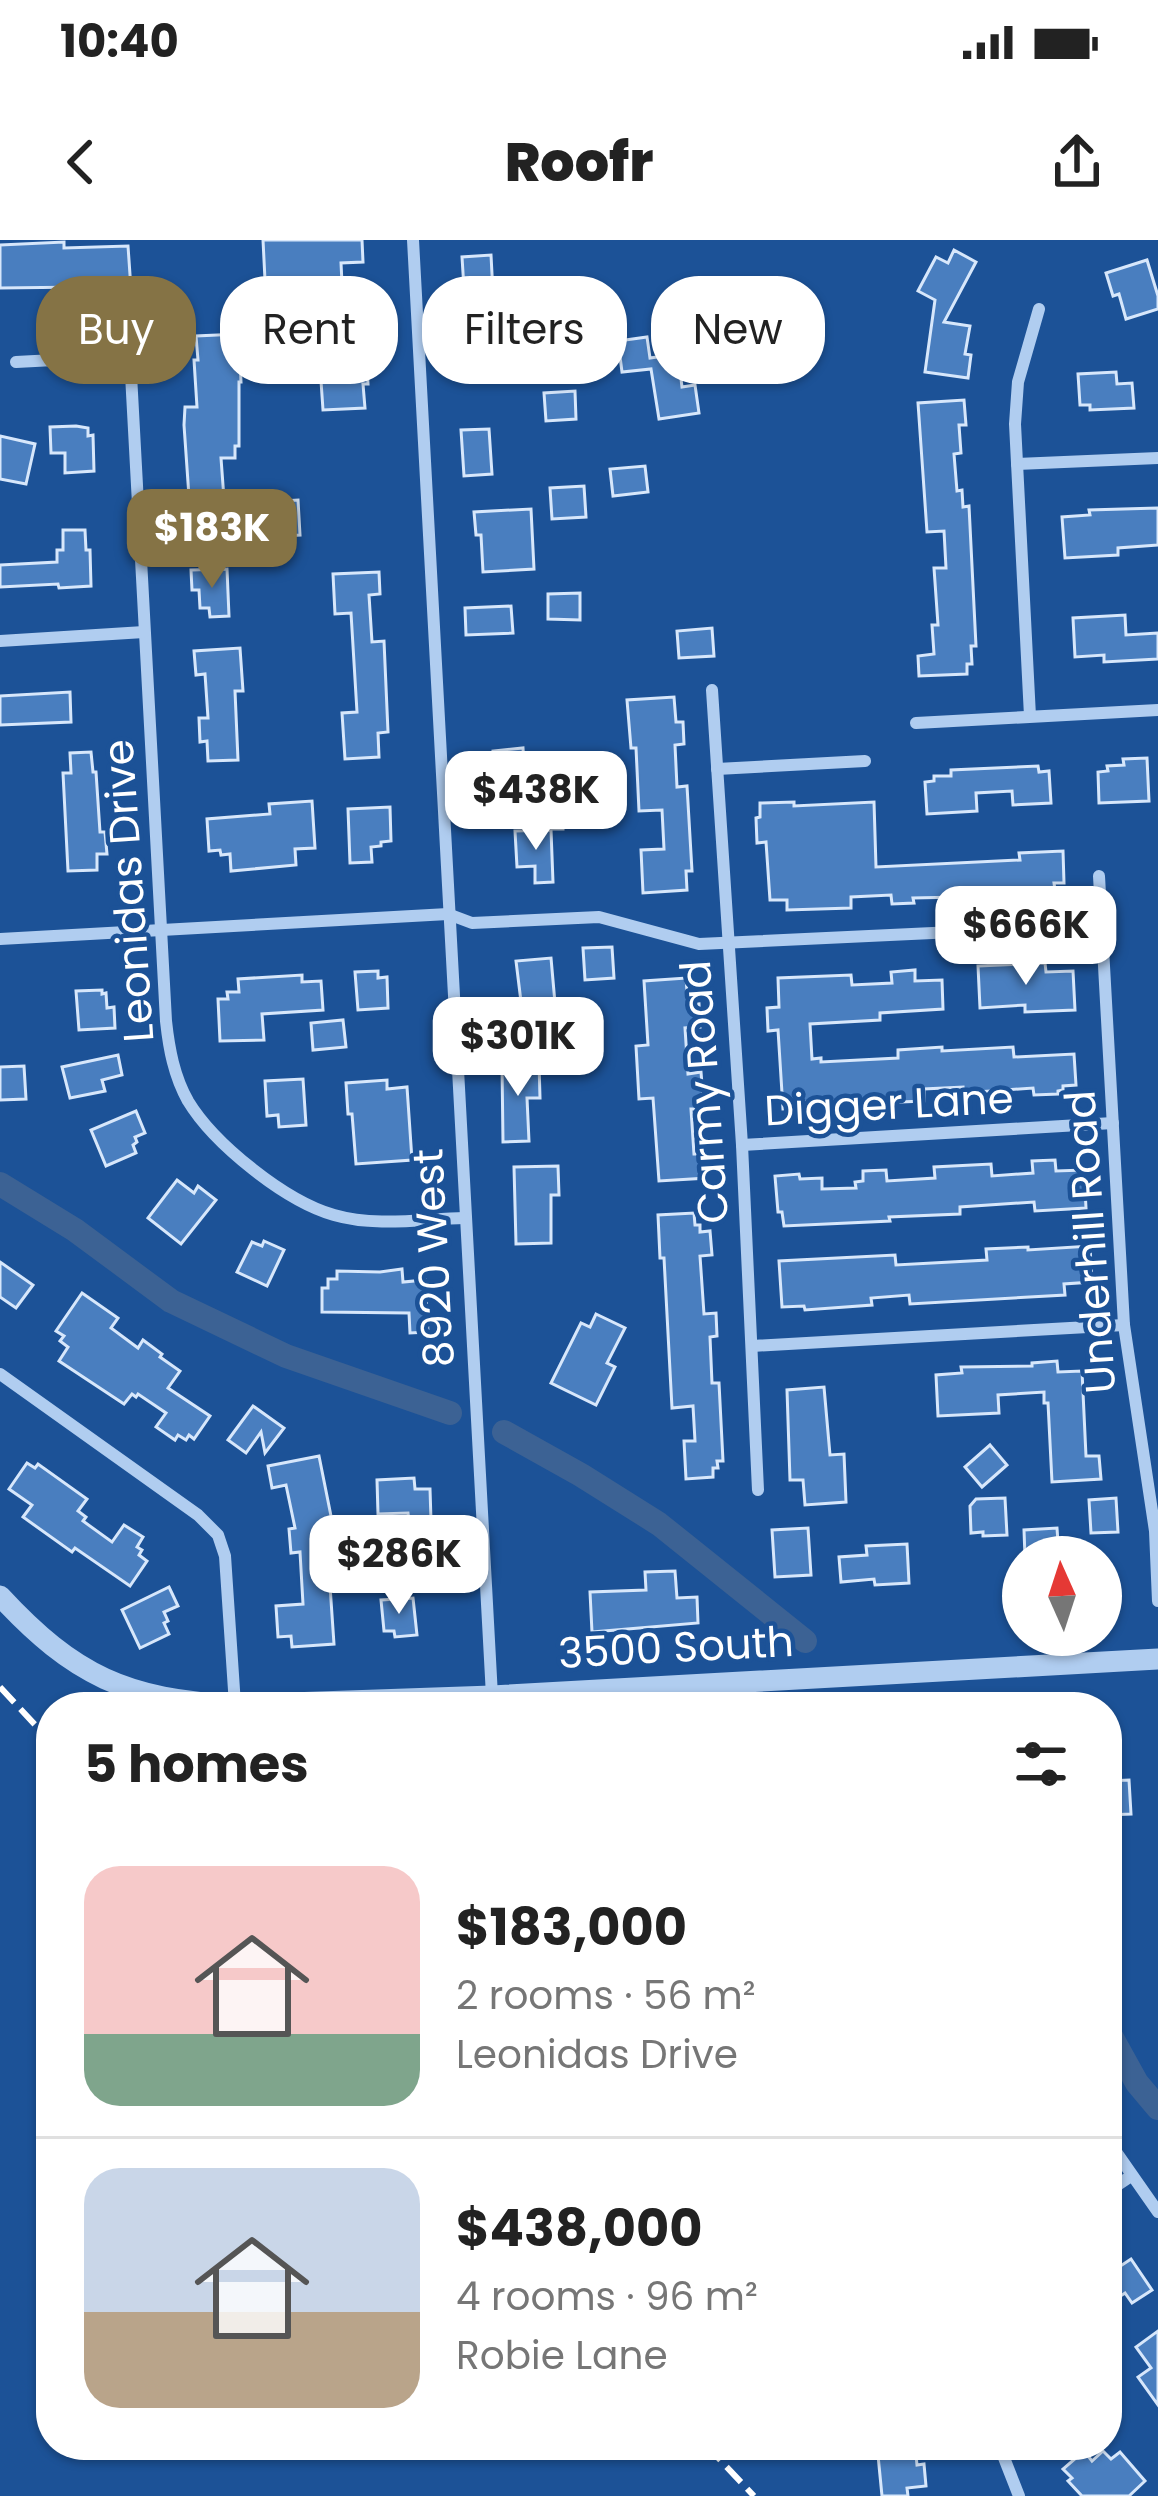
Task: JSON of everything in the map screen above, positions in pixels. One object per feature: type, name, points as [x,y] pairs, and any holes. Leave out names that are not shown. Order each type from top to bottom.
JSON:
[{"type":"street","name":"8920 West","points":[[412,240],[492,1692]]},
{"type":"street","points":[[1030,716],[1015,424],[1018,382],[1039,309]]},
{"type":"street","name":"Leonidas Drive","points":[[16,362],[130,356],[169,1046],[188,1100],[207,1127],[271,1181],[314,1207],[333,1215],[381,1220],[464,1218]]},
{"type":"street","points":[[1017,464],[1158,458]]},
{"type":"street","points":[[0,641],[144,632]]},
{"type":"street","name":"Carmy Road","points":[[712,690],[742,1145],[758,1490]]},
{"type":"street","points":[[916,722],[1158,710]]},
{"type":"street","points":[[717,769],[865,761]]},
{"type":"street","name":"Underhill Road","points":[[1100,876],[1124,1325],[1155,1531],[1158,1601]]},
{"type":"street","points":[[0,939],[448,914],[472,923],[599,917],[699,944],[1102,925]]},
{"type":"street","name":"Digger Lane","points":[[742,1145],[1113,1123]]},
{"type":"street","points":[[752,1346],[1124,1325]]},
{"type":"street","points":[[0,1374],[198,1515],[218,1535],[226,1568],[234,1692]]},
{"type":"street","name":"3500 South","points":[[0,1596],[45,1640],[82,1667],[136,1692]]},
{"type":"street","name":"3500 South","points":[[563,1692],[1158,1659]]},
{"type":"street","points":[[1122,2162],[1158,2212]]},
{"type":"street","points":[[1122,2182],[1131,2176]]},
{"type":"street","points":[[1005,2460],[1018,2496]]},
{"type":"building","points":[[263,240],[362,240],[363,262],[341,263],[342,276],[265,276]]},
{"type":"building","points":[[0,245],[128,246],[130,276],[36,276],[36,288],[0,288]]},
{"type":"building","points":[[954,250],[976,262],[944,322],[970,326],[965,354],[971,355],[968,378],[925,372],[935,300],[918,291],[936,257],[948,263]]},
{"type":"building","points":[[491,255],[492,276],[463,276],[462,257]]},
{"type":"building","points":[[1147,260],[1158,309],[1126,319],[1106,273]]},
{"type":"building","points":[[220,335],[220,384],[239,384],[239,446],[235,446],[235,458],[221,458],[226,526],[195,529],[184,425],[185,407],[197,407],[196,336]]},
{"type":"building","points":[[647,337],[651,369],[627,371],[627,340]]},
{"type":"building","points":[[1116,372],[1117,384],[1132,383],[1134,408],[1090,410],[1090,405],[1080,405],[1078,374]]},
{"type":"building","points":[[321,384],[363,384],[365,408],[323,410]]},
{"type":"building","points":[[653,384],[695,385],[699,413],[659,419]]},
{"type":"building","points":[[575,391],[576,419],[546,421],[544,393]]},
{"type":"building","points":[[964,400],[961,453],[954,454],[957,491],[962,490],[963,507],[969,506],[976,646],[971,646],[967,674],[919,676],[918,656],[934,654],[932,625],[938,625],[934,568],[946,568],[944,531],[927,532],[918,403]]},
{"type":"building","points":[[50,427],[88,428],[88,436],[93,435],[94,471],[65,473],[65,453],[51,453]]},
{"type":"building","points":[[489,429],[492,474],[464,476],[461,430]]},
{"type":"building","points":[[0,436],[35,444],[26,484],[0,479]]},
{"type":"building","points":[[645,466],[648,492],[613,496],[610,469]]},
{"type":"building","points":[[584,486],[586,517],[552,519],[550,488]]},
{"type":"building","points":[[298,500],[300,535],[265,537],[263,502]]},
{"type":"building","points":[[1158,508],[1158,545],[1118,548],[1118,555],[1065,558],[1062,517],[1090,515],[1089,510]]},
{"type":"building","points":[[531,509],[534,569],[483,572],[474,512]]},
{"type":"building","points":[[63,530],[85,530],[91,586],[0,587],[0,565],[57,562],[57,550],[63,550]]},
{"type":"building","points":[[227,569],[229,616],[210,617],[209,608],[200,608],[199,590],[192,590],[191,570]]},
{"type":"building","points":[[379,572],[380,594],[369,595],[372,642],[384,641],[388,732],[378,733],[379,757],[345,759],[342,713],[357,712],[351,613],[335,614],[333,574]]},
{"type":"building","points":[[580,593],[580,620],[548,619],[548,594]]},
{"type":"building","points":[[511,606],[513,633],[466,635],[465,608]]},
{"type":"building","points":[[1125,615],[1126,635],[1158,633],[1158,659],[1104,662],[1104,655],[1075,657],[1073,618]]},
{"type":"building","points":[[712,628],[714,656],[679,658],[677,631]]},
{"type":"building","points":[[240,648],[243,691],[235,691],[238,760],[208,761],[207,741],[200,742],[199,718],[208,718],[205,674],[196,675],[194,651]]},
{"type":"building","points":[[70,692],[71,722],[0,725],[0,696]]},
{"type":"building","points":[[674,697],[676,722],[683,722],[684,744],[675,745],[677,787],[687,786],[692,871],[686,871],[687,890],[643,893],[641,850],[664,849],[662,810],[639,811],[636,748],[631,748],[627,700]]},
{"type":"building","points":[[523,748],[525,780],[495,782],[493,751]]},
{"type":"building","points":[[91,752],[107,854],[97,854],[97,870],[68,871],[63,773],[71,773],[70,753]]},
{"type":"building","points":[[1147,758],[1149,801],[1099,803],[1098,772],[1124,765],[1123,759]]},
{"type":"building","points":[[1038,766],[1039,772],[1049,771],[1051,803],[1013,805],[1012,791],[976,793],[977,811],[927,814],[925,782],[934,781],[934,776],[951,776],[951,770]]},
{"type":"building","points":[[536,769],[573,769],[573,795],[563,795],[563,829],[537,829]]},
{"type":"building","points":[[312,801],[315,848],[295,849],[296,865],[231,871],[230,854],[209,851],[207,819],[270,814],[269,804]]},
{"type":"building","points":[[794,802],[794,806],[874,802],[876,867],[1020,860],[1019,853],[1063,851],[1064,883],[1054,883],[1055,890],[1045,890],[1045,897],[913,898],[914,903],[892,904],[891,895],[851,897],[851,908],[787,910],[787,900],[770,900],[766,842],[757,843],[756,818],[760,817],[760,803]]},
{"type":"building","points":[[390,807],[391,841],[371,847],[372,862],[350,863],[348,809]]},
{"type":"building","points":[[551,830],[553,882],[535,883],[535,866],[517,867],[515,831]]},
{"type":"building","points":[[612,947],[614,978],[585,980],[583,948]]},
{"type":"building","points":[[551,958],[552,1016],[523,1018],[516,961]]},
{"type":"building","points":[[1045,963],[1046,972],[1073,971],[1075,1010],[1025,1012],[1025,1005],[980,1008],[978,966]]},
{"type":"building","points":[[915,970],[915,981],[942,980],[943,1009],[880,1013],[880,1020],[810,1024],[812,1059],[898,1058],[898,1050],[942,1047],[942,1051],[1013,1047],[1014,1057],[1074,1054],[1076,1085],[1063,1086],[1058,1094],[1034,1095],[1033,1088],[963,1093],[963,1087],[924,1089],[924,1101],[803,1102],[803,1108],[783,1109],[778,1030],[768,1031],[767,1008],[779,1007],[778,978],[851,975],[852,985],[892,983],[891,972]]},
{"type":"building","points":[[378,971],[378,978],[387,977],[388,1008],[358,1010],[355,972]]},
{"type":"building","points":[[302,975],[302,982],[321,981],[323,1010],[262,1014],[264,1040],[220,1041],[218,999],[228,999],[227,992],[239,992],[238,979]]},
{"type":"building","points":[[686,978],[688,1005],[699,1004],[700,1027],[685,1028],[688,1074],[701,1072],[704,1109],[691,1109],[694,1154],[705,1154],[707,1178],[659,1181],[653,1098],[639,1099],[636,1046],[648,1045],[644,981]]},
{"type":"building","points":[[102,990],[107,1008],[114,1007],[115,1028],[79,1030],[76,991]]},
{"type":"building","points":[[343,1020],[346,1047],[313,1050],[311,1023]]},
{"type":"building","points":[[118,1055],[122,1075],[102,1080],[105,1091],[70,1098],[62,1067]]},
{"type":"building","points":[[539,1063],[540,1098],[527,1098],[529,1141],[503,1142],[502,1065]]},
{"type":"building","points":[[24,1066],[26,1099],[0,1100],[0,1067]]},
{"type":"building","points":[[303,1079],[306,1125],[279,1127],[278,1115],[267,1116],[265,1081]]},
{"type":"building","points":[[387,1080],[387,1089],[407,1087],[412,1160],[356,1164],[346,1083]]},
{"type":"building","points":[[136,1111],[145,1133],[135,1137],[136,1153],[106,1166],[91,1130]]},
{"type":"building","points":[[1055,1160],[1056,1171],[1084,1170],[1086,1208],[1035,1211],[1034,1202],[960,1207],[960,1214],[889,1217],[890,1221],[784,1226],[782,1212],[778,1212],[775,1176],[822,1178],[822,1189],[856,1188],[855,1182],[863,1181],[863,1171],[886,1170],[887,1181],[935,1178],[934,1167],[991,1164],[992,1176],[1033,1173],[1032,1161]]},
{"type":"building","points":[[558,1166],[559,1195],[551,1195],[551,1243],[516,1244],[514,1167]]},
{"type":"building","points":[[177,1180],[194,1193],[198,1186],[216,1200],[181,1244],[148,1218]]},
{"type":"building","points":[[694,1213],[700,1232],[710,1231],[712,1255],[700,1256],[704,1314],[716,1313],[717,1336],[710,1337],[712,1383],[719,1383],[723,1461],[717,1461],[713,1477],[686,1479],[684,1441],[695,1441],[693,1406],[672,1408],[658,1215]]},
{"type":"building","points":[[264,1241],[284,1250],[267,1286],[237,1272],[252,1242],[262,1246]]},
{"type":"building","points":[[1090,1246],[1092,1282],[1064,1284],[1065,1295],[910,1304],[909,1295],[871,1298],[872,1305],[782,1307],[779,1261],[895,1255],[896,1265],[987,1260],[986,1249]]},
{"type":"building","points":[[0,1262],[33,1285],[16,1308],[0,1297]]},
{"type":"building","points":[[402,1269],[403,1282],[425,1280],[428,1332],[410,1333],[409,1313],[322,1312],[322,1288],[328,1288],[328,1279],[337,1279],[337,1271]]},
{"type":"building","points":[[82,1293],[118,1318],[111,1328],[138,1348],[143,1340],[180,1371],[168,1388],[210,1416],[194,1439],[178,1435],[175,1440],[156,1427],[166,1413],[138,1394],[124,1404],[59,1361],[68,1347],[56,1331]]},
{"type":"building","points":[[596,1314],[625,1328],[607,1363],[615,1367],[596,1405],[551,1383],[581,1323],[590,1327]]},
{"type":"building","points":[[1057,1361],[1058,1372],[1082,1371],[1086,1456],[1099,1456],[1101,1479],[1052,1482],[1044,1392],[998,1395],[999,1413],[938,1416],[936,1375],[962,1373],[961,1367]]},
{"type":"building","points":[[824,1387],[830,1455],[844,1454],[846,1502],[805,1505],[803,1480],[790,1480],[787,1390]]},
{"type":"building","points":[[253,1406],[284,1428],[265,1453],[261,1432],[246,1453],[228,1440]]},
{"type":"building","points":[[990,1445],[1007,1465],[982,1487],[965,1467]]},
{"type":"building","points":[[319,1456],[333,1526],[345,1525],[348,1569],[329,1571],[334,1644],[292,1647],[291,1636],[278,1637],[276,1606],[303,1604],[300,1552],[291,1553],[289,1529],[295,1528],[286,1485],[272,1488],[268,1466]]},
{"type":"building","points":[[27,1463],[35,1468],[38,1464],[87,1499],[78,1511],[86,1517],[83,1521],[112,1542],[124,1525],[143,1537],[137,1547],[147,1561],[130,1586],[23,1517],[32,1505],[9,1489]]},
{"type":"building","points":[[414,1478],[415,1489],[430,1489],[431,1520],[409,1521],[408,1513],[378,1514],[377,1480]]},
{"type":"building","points":[[1005,1498],[1007,1535],[971,1533],[970,1506],[976,1499]]},
{"type":"building","points":[[1116,1498],[1118,1532],[1091,1533],[1089,1500]]},
{"type":"building","points":[[808,1528],[811,1575],[775,1577],[772,1530]]},
{"type":"building","points":[[1057,1528],[1058,1536],[1024,1536],[1024,1530]]},
{"type":"building","points":[[907,1544],[909,1583],[841,1582],[839,1557],[867,1555],[866,1546]]},
{"type":"building","points":[[675,1571],[677,1598],[697,1597],[698,1623],[592,1632],[590,1592],[646,1590],[645,1572]]},
{"type":"building","points":[[169,1587],[178,1606],[164,1612],[169,1634],[140,1648],[122,1610]]},
{"type":"building","points":[[413,1598],[417,1635],[395,1637],[394,1631],[384,1631],[381,1600]]},
{"type":"building","points":[[1122,1780],[1129,1780],[1131,1814],[1122,1814]]},
{"type":"building","points":[[1131,2259],[1152,2290],[1132,2303],[1122,2295],[1122,2265]]},
{"type":"building","points":[[1158,2331],[1158,2405],[1138,2377],[1151,2368],[1136,2347]]},
{"type":"building","points":[[1122,2454],[1145,2481],[1129,2496],[1082,2496],[1063,2469],[1074,2460],[1122,2460]]},
{"type":"building","points":[[878,2460],[924,2464],[926,2486],[907,2488],[908,2496],[882,2496]]},
{"type":"waterway","points":[[0,1184],[75,1230],[171,1301],[286,1356],[450,1413]]},
{"type":"waterway","points":[[504,1432],[659,1524],[805,1641]]},
{"type":"waterway","points":[[1122,2056],[1158,2108]]},
{"type":"railway","points":[[0,1687],[36,1726]]},
{"type":"railway","points":[[720,2460],[754,2496]]}]
